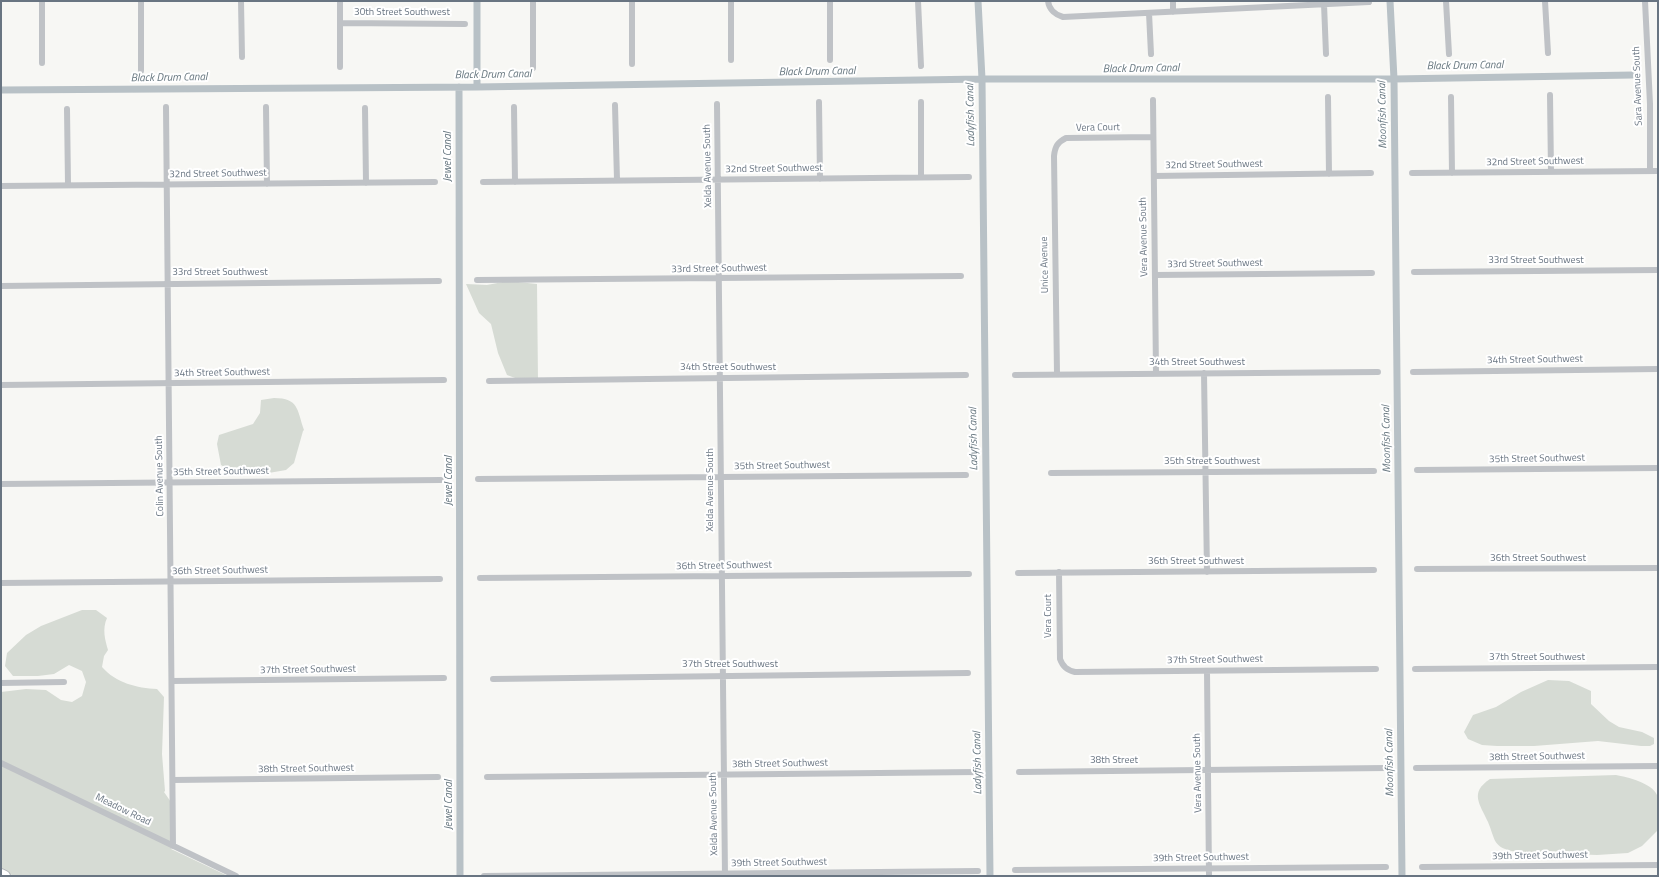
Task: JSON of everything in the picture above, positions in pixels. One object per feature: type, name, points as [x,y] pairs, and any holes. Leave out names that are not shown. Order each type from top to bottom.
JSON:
[{"type":"highway","points":[[1,874],[5,876]]},
{"type":"street","points":[[42,1],[42,64]]},
{"type":"street","points":[[141,1],[141,71]]},
{"type":"street","points":[[241,1],[242,57]]},
{"type":"street","points":[[340,1],[340,67]]},
{"type":"street","points":[[533,1],[533,68]]},
{"type":"street","points":[[632,1],[632,64]]},
{"type":"street","points":[[731,1],[731,60]]},
{"type":"street","points":[[830,1],[830,60]]},
{"type":"street","points":[[918,1],[921,66]]},
{"type":"street","points":[[1048,1],[1055,14],[1063,18],[1369,2]]},
{"type":"street","points":[[1173,1],[1173,12]]},
{"type":"street","points":[[1446,1],[1449,54]]},
{"type":"street","points":[[1545,1],[1548,53]]},
{"type":"street","name":"Sara Avenue South","points":[[1645,1],[1650,104],[1650,171]]},
{"type":"street","points":[[1324,4],[1326,54]]},
{"type":"street","points":[[1149,13],[1151,54]]},
{"type":"street","name":"30th Street Southwest","points":[[340,23],[465,24]]},
{"type":"street","points":[[1550,95],[1551,172]]},
{"type":"street","points":[[1328,97],[1329,174]]},
{"type":"street","points":[[1451,97],[1452,173]]},
{"type":"street","name":"Vera Avenue South","points":[[1153,100],[1156,373]]},
{"type":"street","points":[[819,102],[820,179]]},
{"type":"street","points":[[921,102],[921,177]]},
{"type":"street","name":"Xelda Avenue South","points":[[717,104],[725,875]]},
{"type":"street","points":[[615,105],[617,180]]},
{"type":"street","name":"Colin Avenue South","points":[[166,107],[168,185],[173,846]]},
{"type":"street","points":[[266,107],[267,184]]},
{"type":"street","points":[[514,107],[515,182]]},
{"type":"street","points":[[365,108],[366,183]]},
{"type":"street","points":[[67,109],[68,185]]},
{"type":"street","name":"Vera Court","points":[[1054,156],[1055,147],[1060,141],[1066,138],[1153,136]]},
{"type":"street","name":"Unice Avenue","points":[[1054,156],[1056,374]]},
{"type":"street","name":"32nd Street Southwest","points":[[1412,173],[1658,171]]},
{"type":"street","name":"32nd Street Southwest","points":[[1154,176],[1371,173]]},
{"type":"street","name":"32nd Street Southwest","points":[[483,182],[969,177]]},
{"type":"street","name":"32nd Street Southwest","points":[[1,186],[435,182]]},
{"type":"street","name":"33rd Street Southwest","points":[[1414,272],[1658,270]]},
{"type":"street","name":"33rd Street Southwest","points":[[1155,275],[1372,273]]},
{"type":"street","name":"33rd Street Southwest","points":[[476,280],[961,276]]},
{"type":"street","name":"33rd Street Southwest","points":[[1,286],[439,282]]},
{"type":"street","name":"34th Street Southwest","points":[[1413,372],[1658,369]]},
{"type":"street","name":"34th Street Southwest","points":[[1015,375],[1378,372]]},
{"type":"street","points":[[1204,373],[1207,572]]},
{"type":"street","name":"34th Street Southwest","points":[[489,381],[966,376]]},
{"type":"street","name":"34th Street Southwest","points":[[1,385],[444,380]]},
{"type":"street","name":"35th Street Southwest","points":[[1417,470],[1658,468]]},
{"type":"street","name":"35th Street Southwest","points":[[1051,473],[1374,471]]},
{"type":"street","name":"35th Street Southwest","points":[[478,479],[966,475]]},
{"type":"street","name":"35th Street Southwest","points":[[1,484],[441,480]]},
{"type":"street","name":"36th Street Southwest","points":[[1417,569],[1658,568]]},
{"type":"street","name":"36th Street Southwest","points":[[1018,573],[1374,570]]},
{"type":"street","name":"Vera Court","points":[[1059,572],[1060,659]]},
{"type":"street","name":"36th Street Southwest","points":[[480,578],[969,574]]},
{"type":"street","name":"36th Street Southwest","points":[[1,583],[440,579]]},
{"type":"street","name":"37th Street Southwest","points":[[1060,659],[1063,666],[1068,670],[1075,672],[1376,669]]},
{"type":"street","name":"37th Street Southwest","points":[[1415,669],[1658,667]]},
{"type":"street","name":"Vera Avenue South","points":[[1207,671],[1209,876]]},
{"type":"street","name":"37th Street Southwest","points":[[493,679],[968,673]]},
{"type":"street","name":"37th Street Southwest","points":[[172,681],[444,678]]},
{"type":"street","points":[[1,683],[64,682]]},
{"type":"street","name":"Meadow Road","points":[[1,763],[236,876]]},
{"type":"street","name":"38th Street Southwest","points":[[1416,768],[1658,766]]},
{"type":"street","points":[[1208,770],[1386,768]]},
{"type":"street","name":"38th Street","points":[[1019,772],[1208,770]]},
{"type":"street","name":"38th Street Southwest","points":[[487,777],[977,772]]},
{"type":"street","name":"38th Street Southwest","points":[[173,780],[438,777]]},
{"type":"street","name":"39th Street Southwest","points":[[1422,867],[1658,865]]},
{"type":"street","name":"39th Street Southwest","points":[[1015,870],[1386,867]]},
{"type":"street","name":"39th Street Southwest","points":[[484,876],[725,875],[978,871]]},
{"type":"shaded area","points":[[508,281],[537,284],[538,381],[526,382],[507,375],[498,353],[491,324],[479,313],[466,284],[487,285]]},
{"type":"shaded area","points":[[274,398],[288,400],[296,406],[304,430],[294,463],[286,470],[257,475],[234,473],[221,465],[217,444],[219,435],[253,424],[260,413],[261,400]]},
{"type":"shaded area","points":[[82,610],[96,610],[107,618],[104,630],[108,650],[104,656],[102,667],[120,681],[134,686],[157,689],[164,697],[162,754],[164,792],[173,805],[171,849],[228,876],[14,876],[1,870],[1,692],[26,689],[46,690],[61,700],[72,702],[82,696],[86,682],[82,671],[69,665],[54,674],[38,676],[13,676],[5,666],[7,653],[26,635],[41,626]]},
{"type":"shaded area","points":[[1548,680],[1569,681],[1591,691],[1591,704],[1609,721],[1619,727],[1642,732],[1654,738],[1654,744],[1650,746],[1641,746],[1598,741],[1534,746],[1497,746],[1482,745],[1468,739],[1464,732],[1473,715],[1496,707],[1521,692]]},
{"type":"shaded area","points":[[1616,775],[1645,784],[1654,791],[1658,798],[1658,830],[1642,846],[1628,853],[1597,855],[1516,852],[1508,850],[1499,845],[1494,839],[1478,799],[1480,789],[1490,779]]},
{"type":"waterway","name":"Jewel Canal","points":[[477,1],[477,87]]},
{"type":"waterway","name":"Ladyfish Canal","points":[[978,1],[982,79],[990,876]]},
{"type":"waterway","name":"Moonfish Canal","points":[[1390,1],[1394,79],[1402,876]]},
{"type":"waterway","name":"Black Drum Canal","points":[[1,90],[477,87],[982,79],[1394,79],[1633,75]]},
{"type":"waterway","name":"Jewel Canal","points":[[459,87],[460,876]]}]
